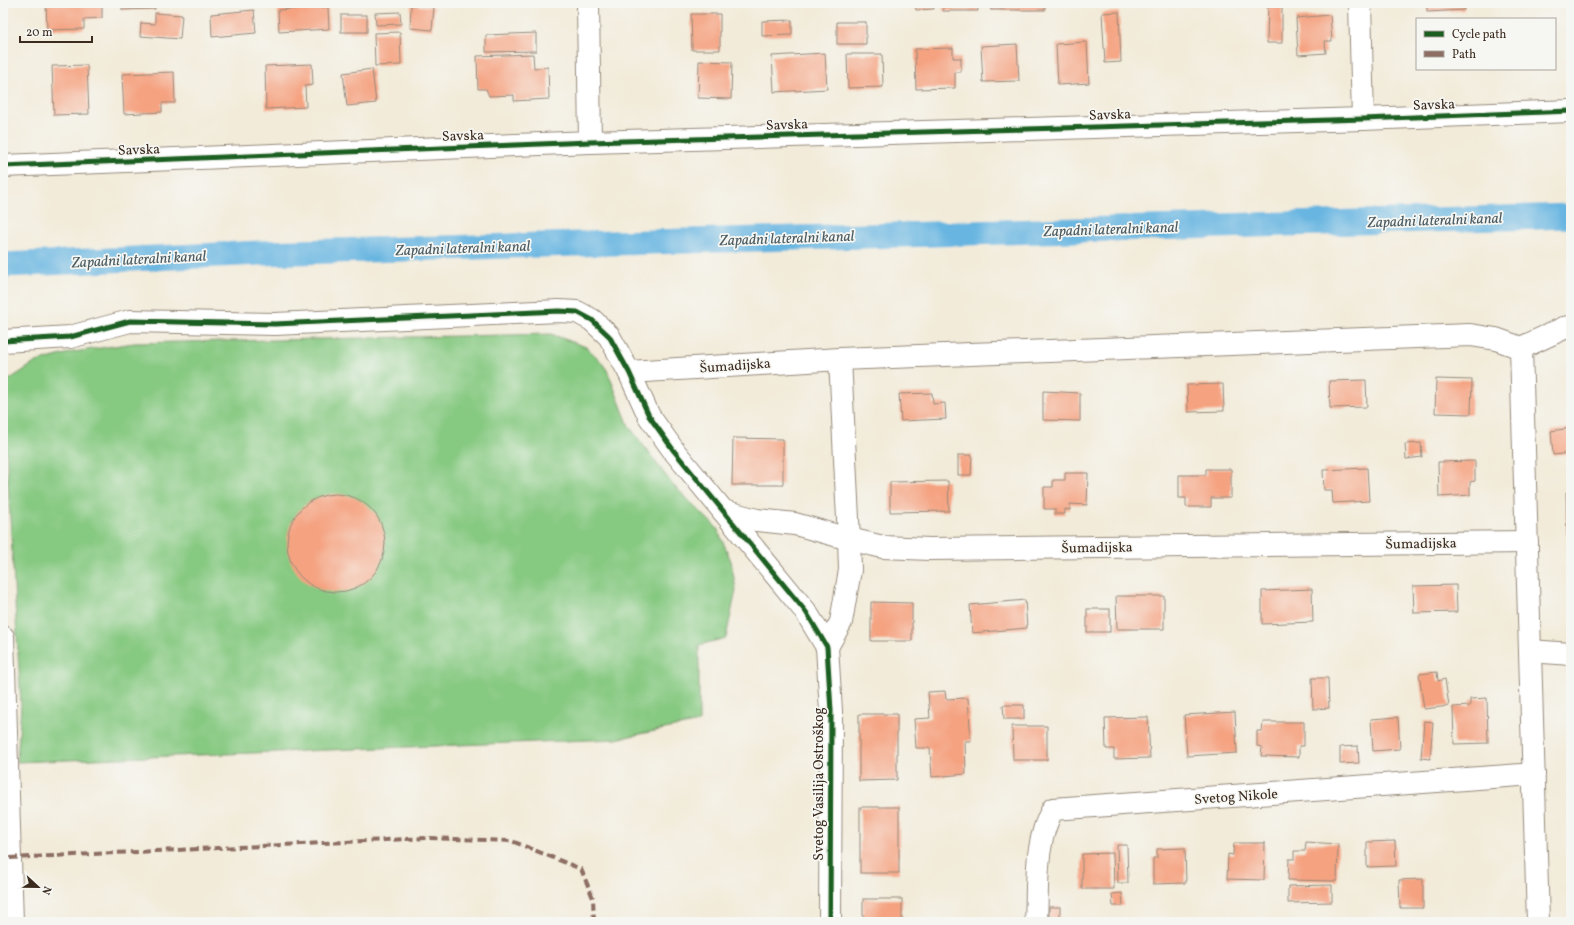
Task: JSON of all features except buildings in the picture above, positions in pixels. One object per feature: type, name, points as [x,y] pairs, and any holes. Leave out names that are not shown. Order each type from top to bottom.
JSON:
[{"type":"street","points":[[588,3],[590,142]]},
{"type":"street","points":[[1360,3],[1363,119]]},
{"type":"street","name":"Savska","points":[[3,166],[590,142],[1363,119],[1571,111]]},
{"type":"street","points":[[3,341],[70,337],[130,321],[275,324],[560,310],[577,312],[592,320],[609,336],[629,372],[649,416],[674,451],[806,612],[827,647],[841,622],[850,570],[840,359]]},
{"type":"street","points":[[1538,922],[1521,348],[1564,328],[1571,327]]},
{"type":"street","name":"Šumadijska","points":[[629,372],[840,359],[1470,335],[1496,339],[1521,348]]},
{"type":"street","name":"Šumadijska","points":[[723,511],[758,520],[795,524],[883,547],[930,549],[1527,542]]},
{"type":"street","points":[[3,638],[12,922]]},
{"type":"street","name":"Svetog Vasilija Ostroškog","points":[[827,647],[831,711],[830,922]]},
{"type":"street","points":[[1530,651],[1571,654]]},
{"type":"street","name":"Svetog Nikole","points":[[1036,922],[1039,851],[1046,821],[1053,809],[1534,774]]},
{"type":"green space","points":[[551,334],[586,347],[599,359],[607,370],[629,426],[672,484],[717,528],[731,561],[736,590],[726,638],[699,645],[699,722],[616,739],[17,762],[21,705],[3,397],[3,388],[7,381],[36,362],[73,352],[134,343]]},
{"type":"waterway","name":"Zapadni lateralni kanal","points":[[3,265],[261,253],[1571,216]]},
{"type":"marked path","points":[[10,858],[428,838],[512,841],[581,869],[593,898],[594,922]]},
{"type":"cycle path","points":[[3,166],[590,142],[1363,119],[1571,111]]},
{"type":"cycle path","points":[[3,341],[70,337],[130,321],[275,324],[559,311],[577,312],[592,320],[609,336],[629,372],[649,416],[674,451],[806,612],[827,647],[831,711],[830,922]]}]
